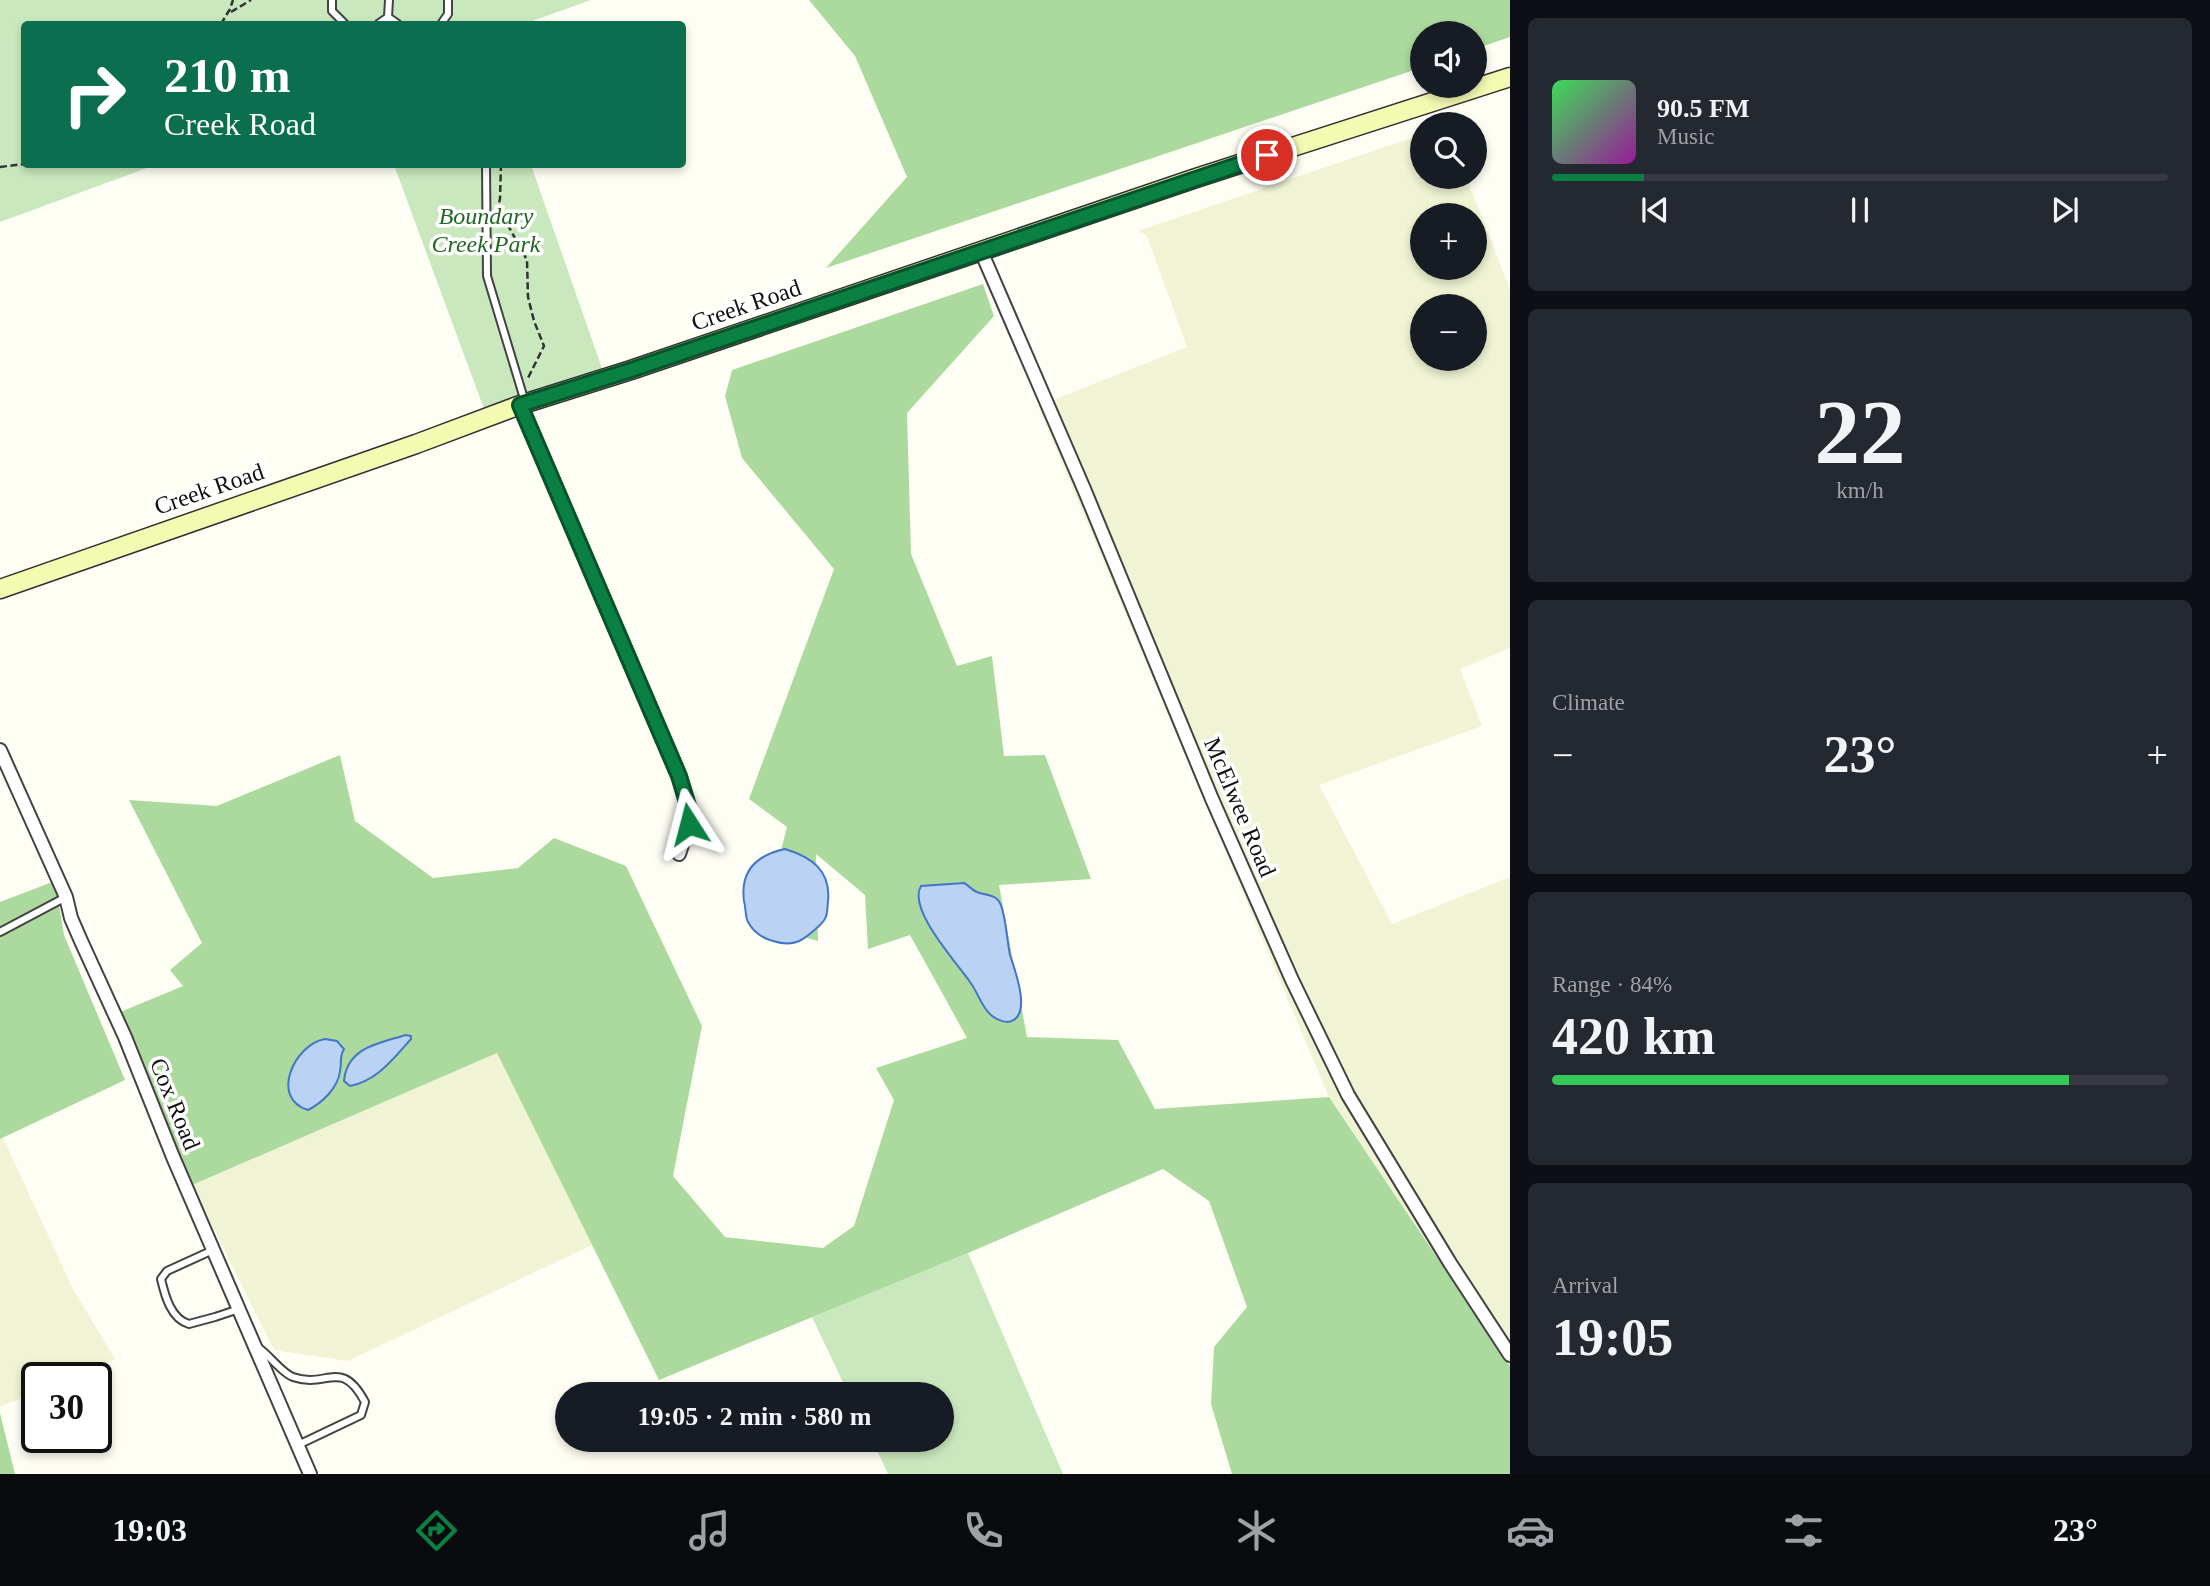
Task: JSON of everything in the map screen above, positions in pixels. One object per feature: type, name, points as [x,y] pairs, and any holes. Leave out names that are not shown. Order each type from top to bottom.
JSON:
[{"type":"main road","name":"Creek Road","points":[[0,589],[523,404],[631,370],[1195,178],[1510,77]]},
{"type":"street","name":"McElwee Road","points":[[981,251],[1084,489],[1212,799],[1292,980],[1348,1095],[1450,1263],[1510,1355]]},
{"type":"street","points":[[523,404],[679,776],[689,809],[689,824],[679,854]]},
{"type":"street","name":"Cox Road","points":[[0,750],[66,897],[71,918],[125,1037],[173,1157],[310,1474]]},
{"type":"lane","points":[[332,0],[332,11],[342,21]]},
{"type":"lane","points":[[388,17],[389,0]]},
{"type":"lane","points":[[443,21],[448,14],[448,0]]},
{"type":"lane","points":[[382,21],[388,17]]},
{"type":"lane","points":[[388,17],[394,21]]},
{"type":"lane","points":[[486,168],[487,276],[523,404]]},
{"type":"lane","points":[[0,932],[66,897]]},
{"type":"lane","points":[[213,1250],[163,1275],[161,1279],[167,1299],[175,1316],[189,1324],[239,1308]]},
{"type":"lane","points":[[255,1345],[271,1356],[290,1377],[307,1380],[338,1377],[348,1379],[365,1402],[361,1415],[298,1445]]},
{"type":"path","points":[[223,21],[233,0]]},
{"type":"path","points":[[228,13],[250,0]]},
{"type":"path","points":[[0,167],[21,164]]},
{"type":"path","points":[[501,168],[498,207],[527,260],[528,297],[544,346],[527,377]]},
{"type":"green space","points":[[0,0],[591,0],[532,21],[21,21],[21,168],[147,168],[0,222]]},
{"type":"green space","points":[[809,0],[1510,0],[1510,37],[1487,45],[1487,21],[1410,21],[1410,71],[826,268],[907,177],[855,56]]},
{"type":"green space","points":[[1410,138],[1410,189],[1471,189],[1476,203],[1410,203],[1410,280],[1487,280],[1487,230],[1510,289],[1510,648],[1460,669],[1482,726],[1319,785],[1392,924],[1510,877],[1510,1366],[1329,1097],[1038,406],[1187,347],[1147,236],[1138,231]]},
{"type":"green space","name":"Boundary Creek Park","points":[[395,168],[532,168],[605,377],[487,417]]},
{"type":"green space","points":[[983,284],[994,316],[907,413],[911,554],[957,666],[992,656],[1004,756],[1045,755],[1091,879],[999,885],[1027,1037],[1118,1040],[1155,1109],[1329,1097],[1510,1366],[1510,1474],[1232,1474],[1211,1404],[1214,1347],[1247,1307],[1209,1201],[1163,1169],[968,1253],[659,1380],[497,1053],[192,1185],[118,1013],[183,986],[170,970],[202,943],[129,800],[217,806],[340,755],[355,821],[433,878],[518,868],[554,838],[626,866],[702,1026],[673,1176],[725,1237],[823,1248],[854,1226],[894,1100],[876,1068],[967,1038],[910,935],[868,949],[865,895],[816,854],[818,941],[762,926],[787,827],[749,799],[834,569],[742,458],[725,396],[732,370]]},
{"type":"green space","points":[[55,881],[64,935],[125,1080],[0,1139],[0,902]]},
{"type":"green space","points":[[497,1053],[592,1245],[348,1361],[274,1350],[192,1185]]},
{"type":"green space","points":[[3,1138],[73,1289],[115,1359],[108,1362],[21,1362],[21,1398],[0,1407],[0,1139]]},
{"type":"green space","points":[[968,1253],[1063,1474],[888,1474],[878,1452],[954,1452],[954,1382],[843,1382],[812,1317]]},
{"type":"green space","points":[[0,1413],[15,1474],[0,1474]]},
{"type":"water","points":[[785,849],[803,856],[817,866],[823,873],[828,890],[827,912],[823,922],[804,939],[787,944],[765,938],[753,929],[746,917],[743,890],[752,866],[766,855]]},
{"type":"water","points":[[964,883],[977,892],[995,897],[1002,908],[1021,1002],[1016,1019],[1008,1022],[995,1018],[986,1010],[935,936],[921,908],[921,886]]},
{"type":"water","points":[[406,1035],[411,1036],[411,1039],[376,1074],[350,1086],[344,1081],[351,1061],[366,1048]]},
{"type":"water","points":[[325,1039],[337,1041],[344,1049],[339,1077],[328,1094],[308,1110],[296,1104],[290,1095],[288,1084],[296,1060],[314,1043]]},
{"type":"route","points":[[689,824],[689,809],[679,776],[520,405],[1267,155]]}]
